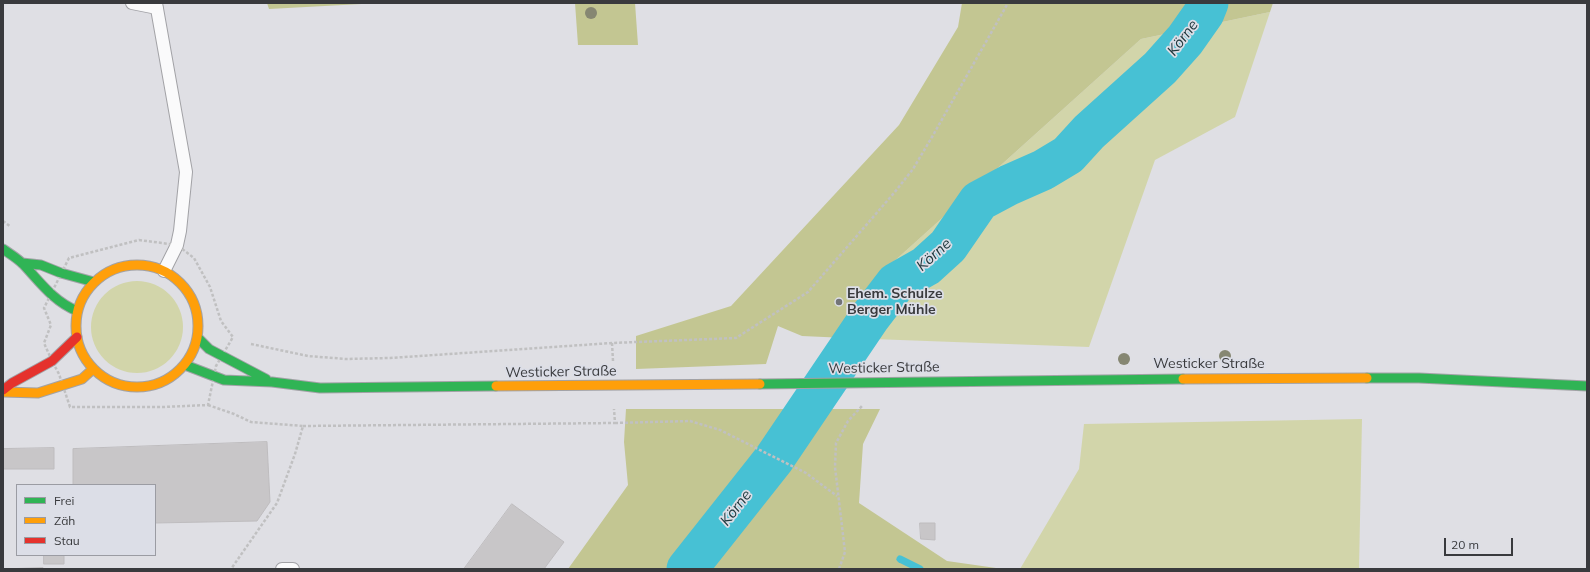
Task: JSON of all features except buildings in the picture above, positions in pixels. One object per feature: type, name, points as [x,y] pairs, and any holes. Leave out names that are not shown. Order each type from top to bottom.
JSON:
[{"type":"street","points":[[3,248],[22,263],[32,276],[50,294],[65,306],[78,311]]},
{"type":"street","points":[[22,263],[42,265],[62,273],[94,282]]},
{"type":"street","points":[[127,265],[146,265],[164,270],[185,287],[197,311],[199,324],[198,338],[193,352],[185,365],[162,383],[148,387],[133,388],[118,385],[104,378],[93,369],[82,354],[76,337],[75,324],[84,295],[94,282],[109,271],[127,265]]},
{"type":"street","points":[[3,391],[12,383],[52,361],[76,337]]},
{"type":"street","points":[[198,338],[209,349],[272,382]]},
{"type":"street","name":"Westicker Straße","points":[[185,365],[224,380],[272,382],[320,388],[849,383],[1069,379],[1419,378],[1587,386]]},
{"type":"street","points":[[3,391],[38,393],[82,379],[93,369]]},
{"type":"lane","points":[[132,3],[157,6],[186,172],[181,224],[177,245],[164,270]]},
{"type":"lane","points":[[282,569],[292,569]]},
{"type":"path","points":[[245,342],[308,356],[346,359],[390,358],[612,343],[736,338],[808,292],[894,193],[913,168],[932,137],[1008,3]]},
{"type":"path","points":[[239,340],[232,337],[221,321],[210,286],[194,258],[177,245],[139,240],[69,258],[44,308],[51,325],[44,343],[59,374],[70,407],[163,407],[208,405],[251,422],[303,426],[615,423],[690,420],[720,430],[806,474],[837,497]]},
{"type":"path","points":[[208,405],[216,366],[232,337]]},
{"type":"path","points":[[612,343],[613,361]]},
{"type":"path","points":[[839,569],[845,552],[834,467],[836,443],[848,421],[864,404]]},
{"type":"path","points":[[614,409],[615,423]]},
{"type":"path","points":[[231,569],[277,503],[295,454],[303,426]]},
{"type":"green space","points":[[267,3],[380,3],[269,9]]},
{"type":"green space","points":[[575,3],[635,3],[638,45],[578,45]]},
{"type":"green space","points":[[962,3],[1273,3],[1270,12],[1141,39],[890,265],[846,338],[802,336],[778,326],[766,364],[636,369],[636,336],[731,306],[899,125],[958,27]]},
{"type":"green space","points":[[1270,12],[1235,117],[1155,160],[1089,347],[846,338],[890,265],[1141,39]]},
{"type":"green space","points":[[137,281],[155,285],[169,295],[179,309],[183,327],[179,345],[169,359],[155,369],[137,373],[119,369],[105,359],[95,345],[91,327],[95,309],[105,295],[119,285]]},
{"type":"green space","points":[[626,409],[880,409],[863,444],[859,503],[947,561],[1003,569],[568,569],[628,485],[624,442]]},
{"type":"green space","points":[[1362,419],[1359,569],[1020,569],[1079,469],[1084,424]]},
{"type":"waterway","name":"Körne","points":[[687,569],[774,459],[870,317],[896,283],[926,266],[948,246],[979,201],[1009,185],[1043,170],[1068,155],[1089,132],[1160,68],[1185,40],[1204,13],[1208,3]]},
{"type":"waterway","points":[[900,559],[920,569]]},
{"type":"traffic: fast","points":[[3,249],[21,262],[41,284],[61,302],[77,311]]},
{"type":"traffic: fast","points":[[22,263],[41,265],[61,273],[94,282]]},
{"type":"traffic: fast","points":[[198,338],[209,349],[266,379]]},
{"type":"traffic: fast","points":[[185,365],[224,380],[272,382],[320,388],[496,386]]},
{"type":"traffic: fast","points":[[1367,378],[1419,378],[1587,386]]},
{"type":"traffic: fast","points":[[760,384],[1183,379]]},
{"type":"traffic: slow","points":[[137,265],[160,269],[171,275],[180,283],[188,292],[194,303],[198,326],[194,349],[188,360],[180,369],[171,377],[160,383],[137,387],[114,383],[103,377],[94,369],[86,360],[80,349],[76,326],[80,303],[86,292],[94,283],[103,275],[114,269],[137,265]]},
{"type":"traffic: slow","points":[[3,392],[38,393],[82,379],[93,369]]},
{"type":"traffic: slow","points":[[1183,379],[1367,378]]},
{"type":"traffic: slow","points":[[496,386],[760,384]]},
{"type":"traffic: jam","points":[[3,390],[12,383],[52,361],[77,337]]},
{"type":"place","name":"Ehem. Schulze Berger Mühle","points":[[839,302]]}]
